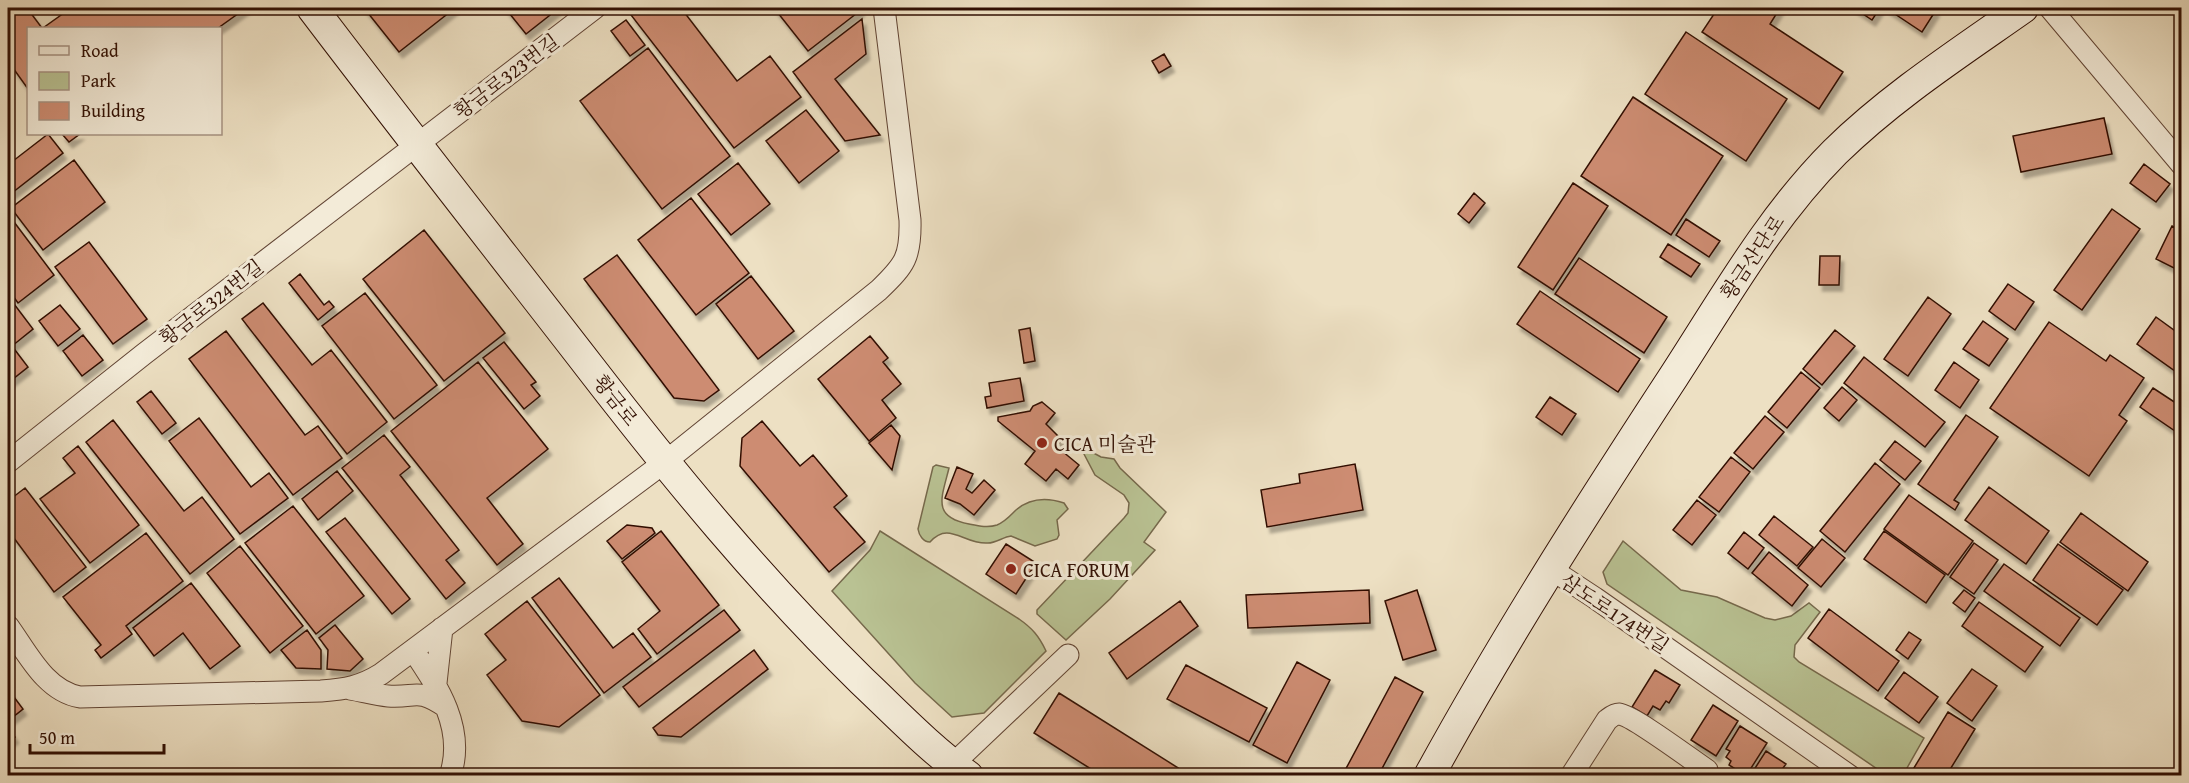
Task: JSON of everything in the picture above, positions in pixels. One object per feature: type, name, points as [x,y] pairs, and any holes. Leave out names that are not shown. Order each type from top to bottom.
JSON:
[{"type":"street","name":"황금로","points":[[312,8],[665,462],[772,587],[828,647],[927,744],[961,770]]},
{"type":"street","name":"황금로323번길","points":[[416,144],[595,8]]},
{"type":"street","points":[[347,689],[364,684],[413,650],[665,462],[879,290],[902,267],[908,252],[910,220],[884,8]]},
{"type":"street","name":"황금산단로","points":[[1551,569],[1666,388],[1789,203],[1835,153],[1875,115],[2023,8]]},
{"type":"street","points":[[2050,8],[2181,165]]},
{"type":"street","name":"황금로324번길","points":[[8,462],[416,144]]},
{"type":"street","name":"삼도로174번길","points":[[1429,776],[1551,569],[1847,775]]},
{"type":"street","points":[[8,626],[51,684],[68,695],[80,697],[347,689],[389,696],[420,694],[429,696],[446,707]]},
{"type":"street","points":[[436,683],[442,628]]},
{"type":"street","points":[[413,650],[436,683],[453,726],[455,744],[450,776]]},
{"type":"street","points":[[961,770],[1068,655]]},
{"type":"street","points":[[1571,776],[1607,720],[1613,715],[1620,714],[1627,716],[1708,774]]},
{"type":"green space","points":[[1086,449],[1101,457],[1114,459],[1120,468],[1166,512],[1144,542],[1155,550],[1110,599],[1066,640],[1037,614],[1037,610],[1128,513],[1129,503],[1124,495],[1095,475],[1084,454]]},
{"type":"green space","points":[[936,465],[949,468],[942,504],[944,511],[957,521],[980,526],[997,525],[1027,503],[1045,499],[1057,501],[1064,503],[1068,509],[1057,520],[1059,535],[1057,539],[1035,546],[1011,536],[994,542],[979,543],[944,533],[930,542],[925,541],[918,529],[933,467]]},
{"type":"green space","points":[[880,531],[1019,619],[1041,641],[1046,651],[984,713],[952,717],[915,683],[832,591],[870,550]]},
{"type":"green space","points":[[1623,541],[1681,590],[1717,597],[1765,618],[1775,620],[1791,616],[1809,603],[1820,612],[1795,645],[1794,657],[1924,738],[1903,775],[1886,775],[1607,584],[1603,572]]},
{"type":"building","points":[[8,8],[27,8],[41,27],[27,27],[27,88],[8,61]]},
{"type":"building","points":[[71,8],[246,8],[219,27],[44,27]]},
{"type":"building","points":[[364,8],[455,8],[399,52]]},
{"type":"building","points":[[505,8],[559,8],[526,34]]},
{"type":"building","points":[[640,8],[681,8],[737,81],[770,56],[801,97],[734,148],[631,15]]},
{"type":"building","points":[[774,8],[859,8],[861,10],[808,51]]},
{"type":"building","points":[[1718,8],[1780,8],[1770,24],[1843,72],[1819,109],[1702,32]]},
{"type":"building","points":[[1854,8],[1880,8],[1872,20]]},
{"type":"building","points":[[1886,8],[1932,8],[1936,10],[1922,32]]},
{"type":"building","points":[[862,19],[866,54],[835,79],[880,135],[845,141],[793,72]]},
{"type":"building","points":[[626,20],[645,45],[630,56],[611,31]]},
{"type":"building","points":[[1686,32],[1787,99],[1746,161],[1645,94]]},
{"type":"building","points":[[648,48],[730,156],[662,209],[580,101]]},
{"type":"building","points":[[1164,54],[1171,66],[1159,73],[1152,61]]},
{"type":"building","points":[[1633,97],[1723,156],[1671,235],[1581,176]]},
{"type":"building","points":[[806,110],[839,151],[799,183],[766,141]]},
{"type":"building","points":[[2104,118],[2112,154],[2021,172],[2013,136]]},
{"type":"building","points":[[47,135],[63,153],[8,196],[8,153],[13,161]]},
{"type":"building","points":[[63,135],[79,135],[69,142]]},
{"type":"building","points":[[74,160],[105,202],[43,250],[11,208]]},
{"type":"building","points":[[738,163],[770,204],[731,235],[698,194]]},
{"type":"building","points":[[2144,164],[2170,184],[2156,202],[2130,183]]},
{"type":"building","points":[[1573,183],[1608,206],[1553,290],[1518,267]]},
{"type":"building","points":[[1474,193],[1485,203],[1469,223],[1458,214]]},
{"type":"building","points":[[691,198],[749,273],[696,315],[638,240]]},
{"type":"building","points":[[2112,209],[2140,229],[2082,310],[2054,290]]},
{"type":"building","points":[[8,214],[54,275],[18,303],[8,289]]},
{"type":"building","points":[[1686,219],[1720,241],[1709,257],[1676,235]]},
{"type":"building","points":[[2172,226],[2182,231],[2182,263],[2178,270],[2156,259]]},
{"type":"building","points":[[424,230],[505,333],[444,381],[363,279]]},
{"type":"building","points":[[89,242],[147,319],[113,344],[55,267]]},
{"type":"building","points":[[1668,244],[1700,264],[1691,277],[1660,257]]},
{"type":"building","points":[[617,255],[719,390],[704,401],[674,398],[584,279]]},
{"type":"building","points":[[1820,256],[1840,256],[1839,285],[1819,285]]},
{"type":"building","points":[[1579,258],[1667,317],[1644,353],[1555,294]]},
{"type":"building","points":[[300,274],[324,305],[329,301],[334,307],[318,320],[289,283]]},
{"type":"building","points":[[751,276],[794,331],[758,359],[716,304]]},
{"type":"building","points":[[2008,284],[2034,302],[2015,330],[1989,311]]},
{"type":"building","points":[[1540,291],[1640,359],[1618,392],[1517,324]]},
{"type":"building","points":[[365,293],[437,385],[394,419],[322,326]]},
{"type":"building","points":[[8,296],[33,329],[12,346],[28,367],[8,383]]},
{"type":"building","points":[[1928,297],[1951,314],[1908,376],[1884,359]]},
{"type":"building","points":[[263,303],[312,365],[331,350],[387,422],[347,454],[242,319]]},
{"type":"building","points":[[60,305],[80,329],[58,346],[39,321]]},
{"type":"building","points":[[2156,317],[2182,336],[2182,376],[2137,344]]},
{"type":"building","points":[[1983,321],[2008,339],[1989,366],[1963,349]]},
{"type":"building","points":[[2049,322],[2106,361],[2110,355],[2144,378],[2119,415],[2127,421],[2089,476],[1990,408]]},
{"type":"building","points":[[1030,328],[1035,361],[1024,363],[1019,330]]},
{"type":"building","points":[[1835,330],[1855,346],[1822,385],[1803,369]]},
{"type":"building","points":[[226,331],[305,435],[318,426],[342,458],[293,495],[189,359]]},
{"type":"building","points":[[83,335],[103,360],[82,376],[63,351]]},
{"type":"building","points":[[870,336],[888,358],[883,362],[901,384],[882,400],[896,418],[869,441],[818,379]]},
{"type":"building","points":[[504,342],[536,382],[531,385],[540,396],[524,409],[483,358]]},
{"type":"building","points":[[1864,357],[1945,422],[1925,447],[1844,383]]},
{"type":"building","points":[[478,362],[548,449],[487,498],[523,544],[497,565],[391,431]]},
{"type":"building","points":[[1954,362],[1979,380],[1960,408],[1935,390]]},
{"type":"building","points":[[1801,372],[1820,388],[1787,428],[1768,412]]},
{"type":"building","points":[[1020,378],[1024,401],[987,408],[985,397],[991,396],[989,383]]},
{"type":"building","points":[[1842,387],[1857,400],[1839,421],[1824,408]]},
{"type":"building","points":[[2153,388],[2182,407],[2182,422],[2175,431],[2140,407]]},
{"type":"building","points":[[151,391],[176,423],[162,434],[137,402]]},
{"type":"building","points":[[1550,397],[1576,414],[1562,435],[1536,417]]},
{"type":"building","name":"CICA 미술관","points":[[1042,402],[1055,413],[1046,424],[1062,440],[1056,446],[1079,465],[1068,479],[1056,469],[1046,481],[1025,464],[1035,451],[998,421],[998,417],[1030,411],[1033,406]]},
{"type":"building","points":[[1966,415],[1998,437],[1954,500],[1959,503],[1955,510],[1918,484]]},
{"type":"building","points":[[1765,416],[1784,432],[1753,469],[1734,453]]},
{"type":"building","points":[[199,418],[251,487],[269,473],[288,498],[240,534],[169,441]]},
{"type":"building","points":[[113,420],[184,511],[202,497],[234,539],[190,574],[86,442]]},
{"type":"building","points":[[762,421],[800,466],[813,455],[847,496],[834,507],[865,542],[829,572],[740,466],[742,438]]},
{"type":"building","points":[[891,425],[900,436],[892,470],[869,443]]},
{"type":"building","points":[[384,435],[410,467],[400,475],[459,550],[446,560],[465,583],[446,599],[342,468]]},
{"type":"building","points":[[1895,441],[1921,461],[1905,480],[1880,460]]},
{"type":"building","points":[[78,446],[139,525],[90,563],[40,499],[75,473],[63,458]]},
{"type":"building","points":[[1731,457],[1750,472],[1719,512],[1699,497]]},
{"type":"building","points":[[1875,463],[1900,484],[1845,552],[1820,531]]},
{"type":"building","points":[[1355,464],[1363,510],[1267,527],[1261,490],[1300,483],[1299,474]]},
{"type":"building","points":[[957,467],[973,474],[966,489],[972,493],[984,480],[995,490],[974,515],[960,504],[945,498]]},
{"type":"building","points":[[337,471],[353,491],[318,520],[302,499]]},
{"type":"building","points":[[1989,487],[2049,531],[2026,564],[1965,520]]},
{"type":"building","points":[[25,488],[86,567],[54,592],[8,530],[8,501]]},
{"type":"building","points":[[1909,495],[1973,541],[1948,575],[1884,529]]},
{"type":"building","points":[[1697,500],[1716,515],[1692,545],[1673,530]]},
{"type":"building","points":[[293,506],[364,596],[316,634],[245,543]]},
{"type":"building","points":[[2081,513],[2148,562],[2128,591],[2060,542]]},
{"type":"building","points":[[1774,516],[1813,547],[1797,566],[1759,535]]},
{"type":"building","points":[[345,518],[410,599],[392,614],[326,532]]},
{"type":"building","points":[[627,525],[652,528],[655,533],[622,559],[607,541]]},
{"type":"building","points":[[661,531],[719,605],[657,654],[638,629],[660,611],[622,562]]},
{"type":"building","points":[[1884,531],[1945,575],[1926,603],[1864,559]]},
{"type":"building","points":[[1744,532],[1764,548],[1748,569],[1728,553]]},
{"type":"building","points":[[146,533],[183,581],[126,626],[132,634],[101,658],[95,650],[101,645],[63,597]]},
{"type":"building","points":[[1822,539],[1845,558],[1821,587],[1798,568]]},
{"type":"building","points":[[1974,543],[1998,560],[1974,594],[1950,577]]},
{"type":"building","name":"CICA FORUM","points":[[1006,544],[1036,563],[1016,594],[986,574]]},
{"type":"building","points":[[2058,544],[2123,590],[2097,625],[2033,580]]},
{"type":"building","points":[[240,546],[303,626],[270,653],[207,573]]},
{"type":"building","points":[[1769,552],[1808,585],[1792,606],[1752,573]]},
{"type":"building","points":[[2004,564],[2080,618],[2060,646],[1984,591]]},
{"type":"building","points":[[559,578],[613,648],[633,633],[651,657],[604,693],[532,598]]},
{"type":"building","points":[[191,583],[240,646],[210,669],[183,633],[154,656],[133,628]]},
{"type":"building","points":[[1369,590],[1370,623],[1248,628],[1246,595]]},
{"type":"building","points":[[1417,590],[1436,650],[1403,660],[1385,601]]},
{"type":"building","points":[[1964,590],[1975,598],[1965,612],[1953,603]]},
{"type":"building","points":[[527,601],[600,695],[559,727],[522,721],[487,675],[506,660],[485,634]]},
{"type":"building","points":[[1180,601],[1198,626],[1127,679],[1109,653]]},
{"type":"building","points":[[1979,602],[2043,647],[2025,672],[1962,626]]},
{"type":"building","points":[[1829,609],[1899,661],[1878,691],[1808,638]]},
{"type":"building","points":[[724,610],[740,630],[639,707],[623,687]]},
{"type":"building","points":[[335,625],[363,659],[350,671],[327,669],[328,650],[319,638]]},
{"type":"building","points":[[307,630],[321,650],[321,669],[296,668],[281,650]]},
{"type":"building","points":[[1909,632],[1921,640],[1908,659],[1896,650]]},
{"type":"building","points":[[754,650],[768,669],[681,737],[658,735],[653,728]]},
{"type":"building","points":[[1297,662],[1330,680],[1287,763],[1253,745]]},
{"type":"building","points":[[1186,665],[1267,708],[1249,742],[1167,699]]},
{"type":"building","points":[[1972,669],[1997,686],[1972,721],[1947,703]]},
{"type":"building","points":[[1655,670],[1680,685],[1669,703],[1666,701],[1660,710],[1653,706],[1647,716],[1632,707]]},
{"type":"building","points":[[1904,672],[1938,697],[1919,723],[1885,698]]},
{"type":"building","points":[[1395,677],[1423,692],[1378,776],[1342,776]]},
{"type":"building","points":[[8,689],[23,709],[8,721]]},
{"type":"building","points":[[1059,693],[1191,776],[1102,776],[1034,733]]},
{"type":"building","points":[[1713,705],[1738,721],[1716,756],[1691,740]]},
{"type":"building","points":[[1948,712],[1975,729],[1946,776],[1909,776]]},
{"type":"building","points":[[1740,726],[1767,743],[1746,776],[1729,765],[1731,761],[1726,757],[1730,751],[1726,749]]},
{"type":"building","points":[[8,727],[15,737],[8,743]]},
{"type":"building","points":[[1766,751],[1786,764],[1783,768],[1790,772],[1787,776],[1750,776]]},
{"type":"place","name":"CICA 미술관","points":[[1042,443]]},
{"type":"place","name":"CICA FORUM","points":[[1011,569]]}]
